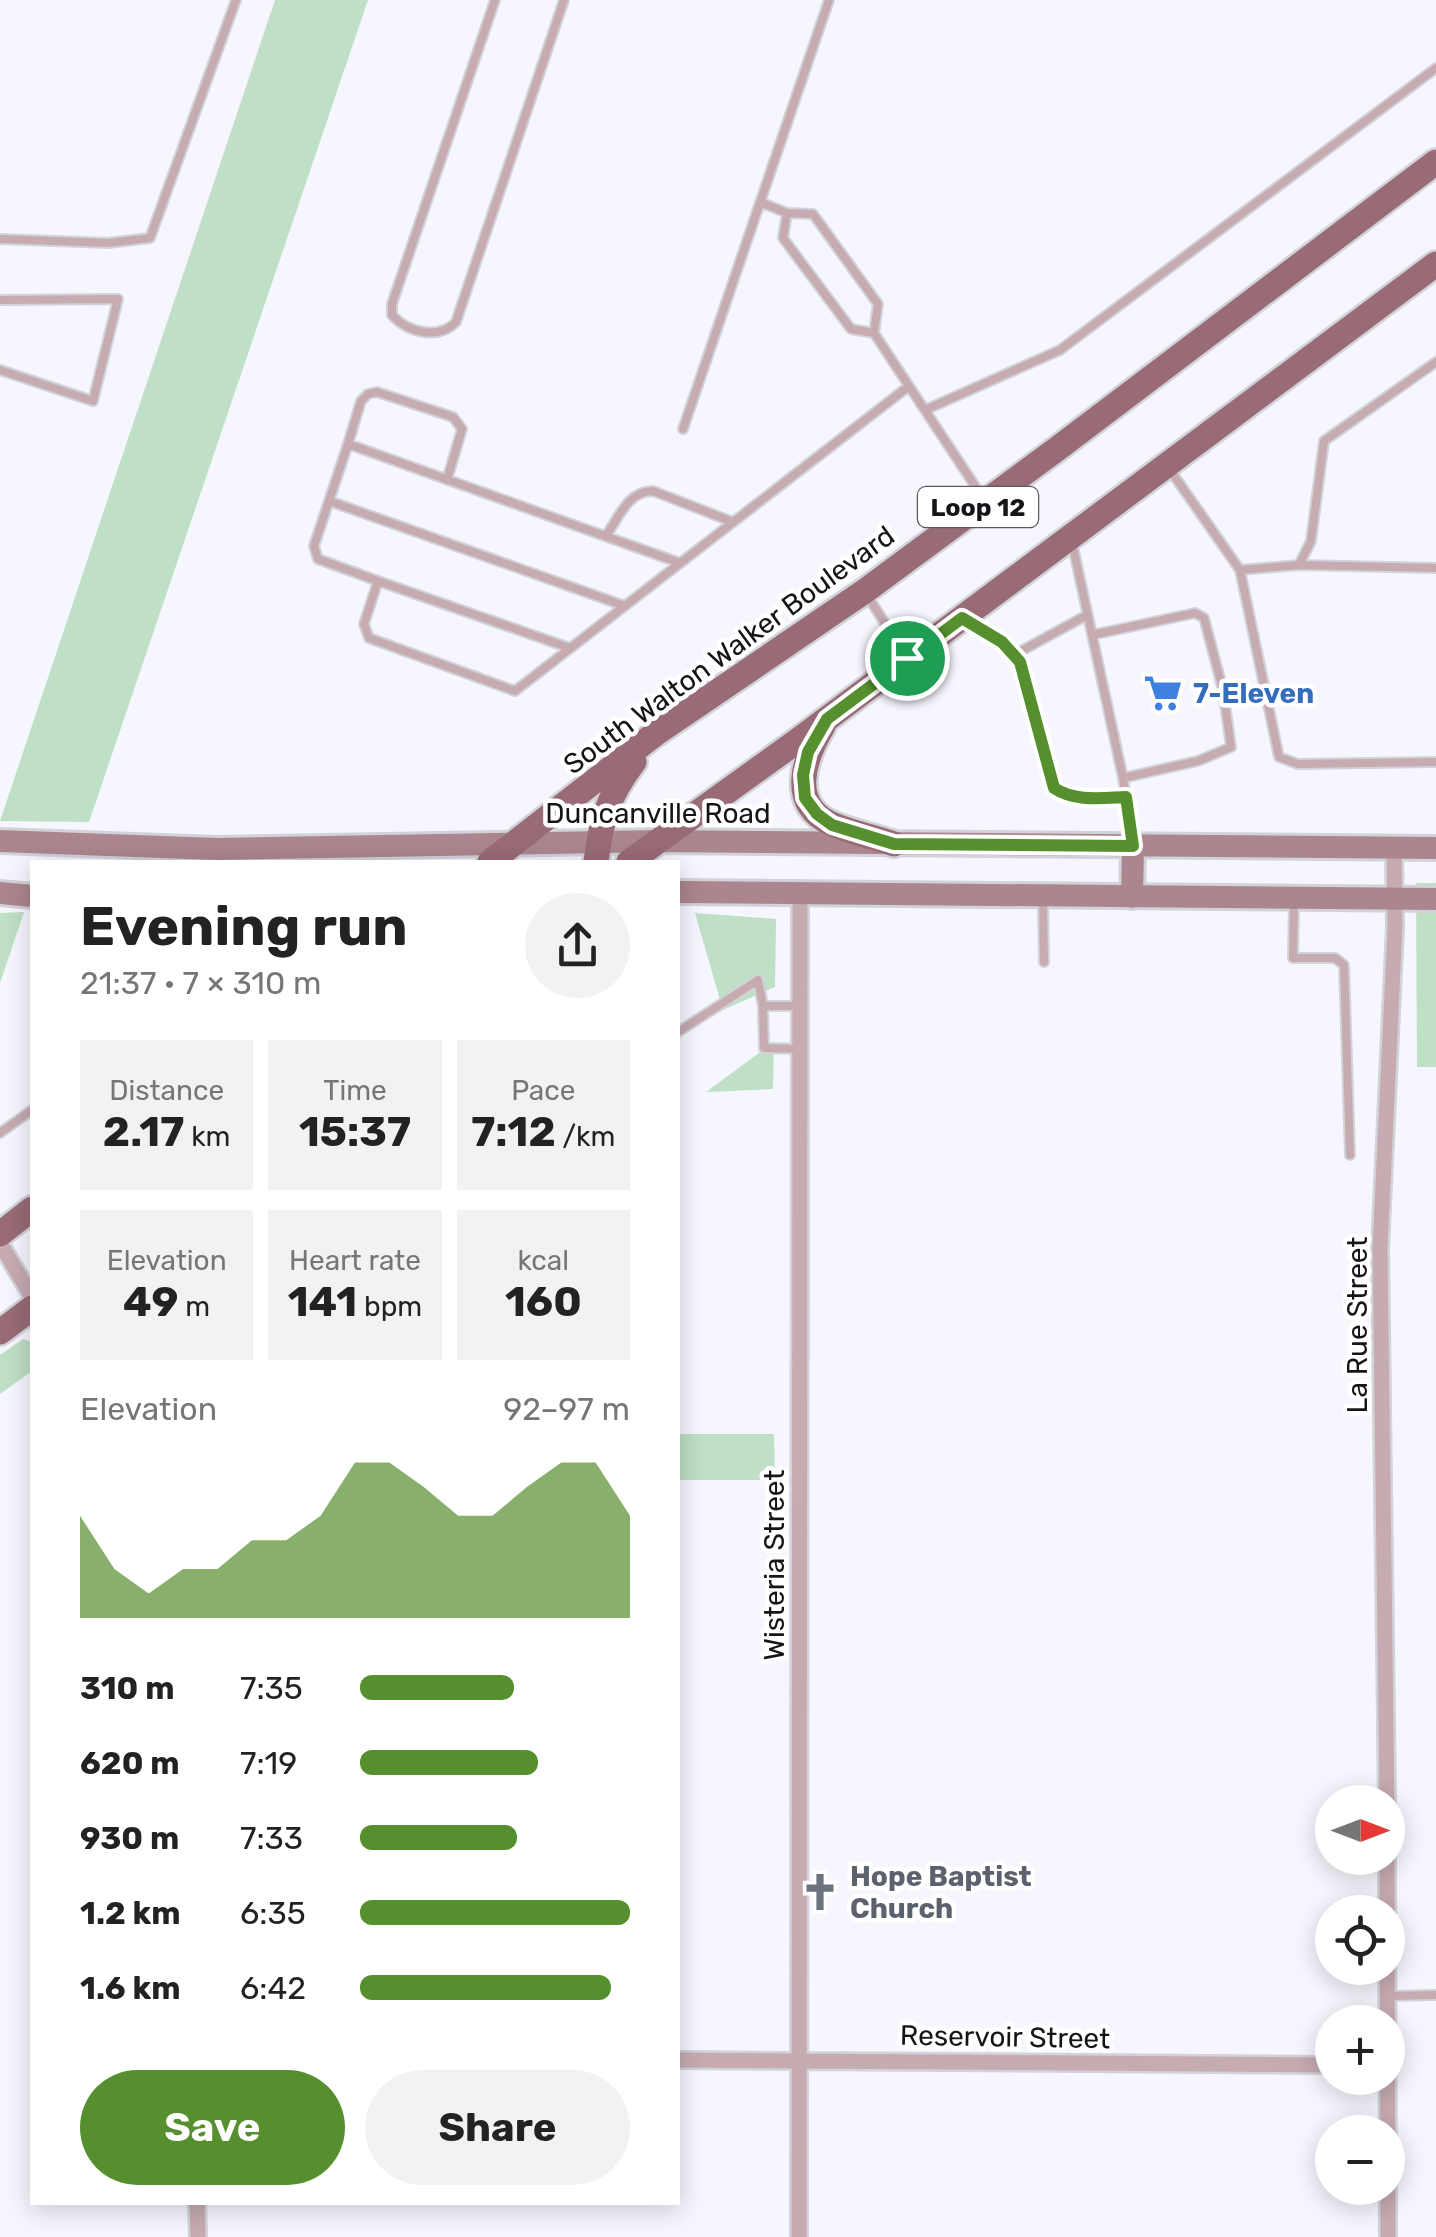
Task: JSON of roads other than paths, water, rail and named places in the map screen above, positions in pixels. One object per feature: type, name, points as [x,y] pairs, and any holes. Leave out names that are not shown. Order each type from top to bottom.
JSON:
[{"type":"main road","name":"South Walton Walker Boulevard","points":[[515,854],[655,734],[865,591],[1436,162]]},
{"type":"main road","name":"Loop 12","points":[[632,860],[827,719],[1436,264]]},
{"type":"main road","points":[[827,719],[808,752],[803,775],[805,798],[832,825],[894,844]]},
{"type":"main road","points":[[597,853],[614,788],[655,734]]},
{"type":"main road","name":"Duncanville Road","points":[[0,841],[515,854],[597,853],[656,841],[1436,848]]},
{"type":"main road","points":[[1132,896],[1133,846]]},
{"type":"main road","points":[[680,892],[1436,898]]},
{"type":"main road","points":[[0,893],[30,896]]},
{"type":"main road","points":[[0,1234],[30,1211]]},
{"type":"main road","points":[[0,1332],[30,1310]]},
{"type":"street","name":"La Rue Street","points":[[1387,1785],[1380,1248],[1394,847]]},
{"type":"street","name":"Wisteria Street","points":[[799,2237],[800,892]]},
{"type":"street","points":[[0,1243],[30,1294]]},
{"type":"street","points":[[1387,1875],[1389,2005]]},
{"type":"street","name":"Reservoir Street","points":[[680,2060],[1315,2066]]},
{"type":"street","points":[[1388,2095],[1388,2237]]},
{"type":"street","points":[[198,2205],[198,2237]]},
{"type":"lane","points":[[0,238],[108,243],[150,238],[236,0]]},
{"type":"lane","points":[[495,0],[392,304],[392,315],[398,322],[436,335],[456,322],[564,0]]},
{"type":"lane","points":[[683,428],[829,0]]},
{"type":"lane","points":[[925,410],[1060,350],[1436,68]]},
{"type":"lane","points":[[760,202],[788,213],[813,214],[857,271],[878,304],[874,332],[986,502]]},
{"type":"lane","points":[[788,213],[783,238],[823,295],[851,329],[874,332]]},
{"type":"lane","points":[[0,300],[118,299],[93,401],[0,370]]},
{"type":"lane","points":[[1299,565],[1311,541],[1324,441],[1436,362]]},
{"type":"lane","points":[[378,581],[364,624],[368,638],[515,691],[910,386]]},
{"type":"lane","points":[[447,480],[462,429],[453,417],[377,392],[368,394],[362,401],[314,554],[318,559],[570,648]]},
{"type":"lane","points":[[348,444],[680,563]]},
{"type":"lane","points":[[1167,466],[1240,570],[1279,757],[1298,764],[1436,762]]},
{"type":"lane","points":[[606,536],[632,496],[641,491],[653,491],[733,522]]},
{"type":"lane","points":[[329,500],[626,606]]},
{"type":"lane","points":[[1072,537],[1133,846]]},
{"type":"lane","points":[[1240,570],[1299,565],[1436,568]]},
{"type":"lane","points":[[865,591],[907,658]]},
{"type":"lane","points":[[1092,635],[1195,613],[1204,618],[1223,690],[1231,747],[1198,761],[1122,778]]},
{"type":"lane","points":[[1014,656],[1087,615]]},
{"type":"lane","points":[[962,618],[1002,642],[1020,662],[1054,788],[1079,798],[1126,797]]},
{"type":"lane","points":[[1042,894],[1044,962]]},
{"type":"lane","points":[[1294,898],[1293,958],[1335,958],[1344,965],[1350,1154]]},
{"type":"lane","points":[[680,1031],[758,980],[764,1048],[800,1048]]},
{"type":"lane","points":[[763,1006],[800,1006]]},
{"type":"lane","points":[[0,1133],[30,1111]]},
{"type":"lane","points":[[1389,1996],[1436,1995]]},
{"type":"place","name":"7-Eleven","points":[[1163,693]]},
{"type":"place","name":"Hope Baptist Church","points":[[820,1892]]}]
